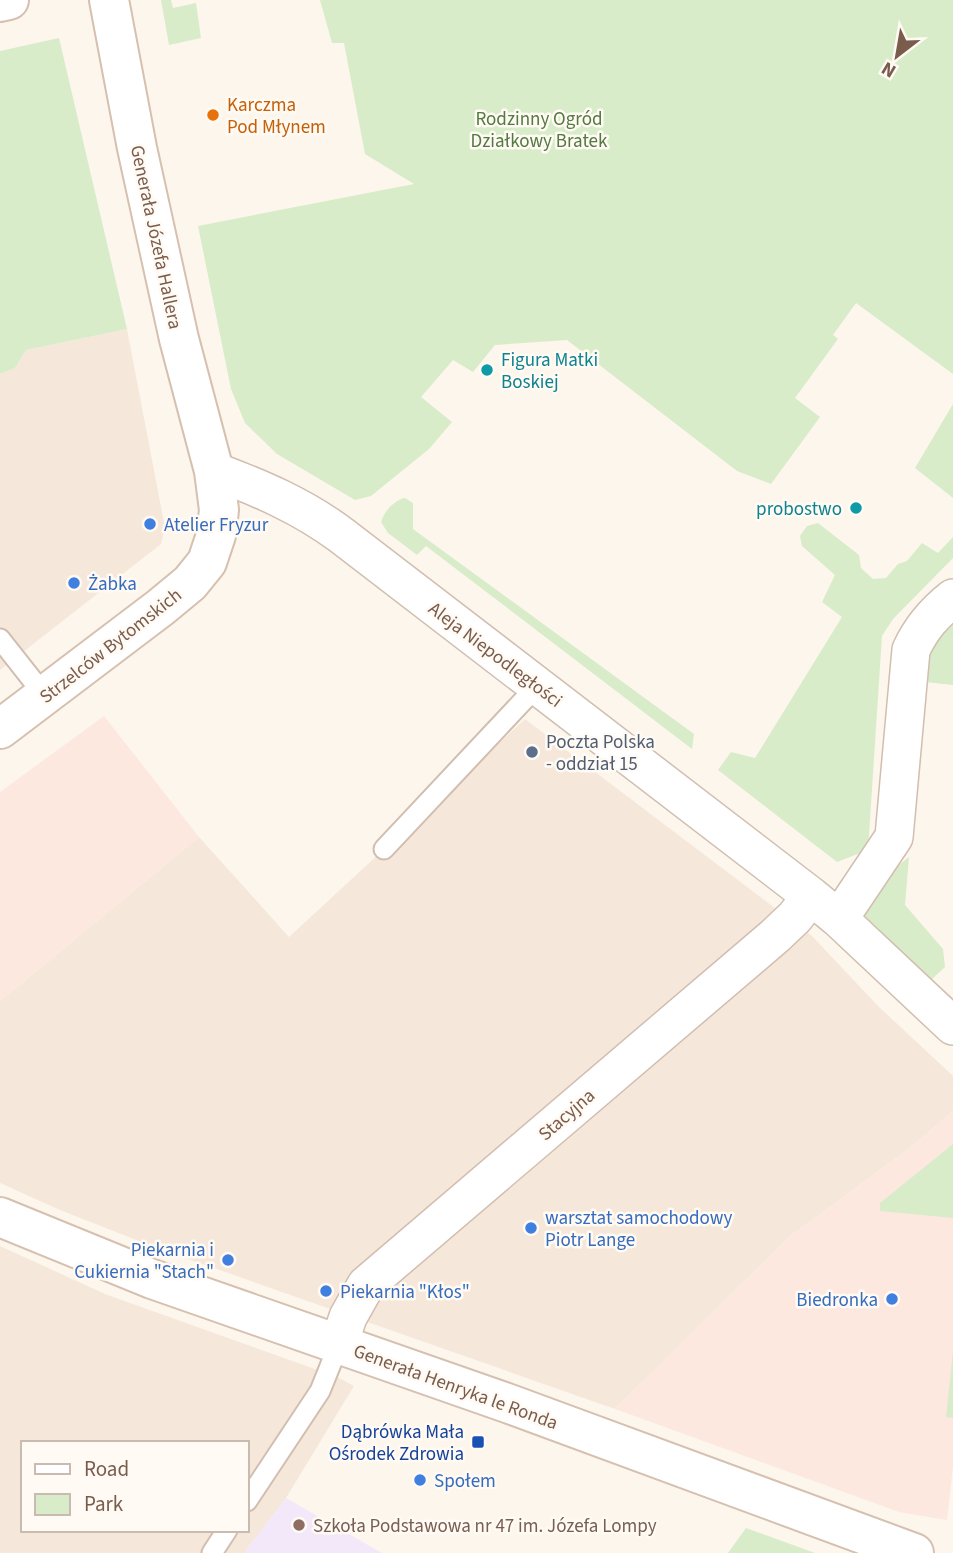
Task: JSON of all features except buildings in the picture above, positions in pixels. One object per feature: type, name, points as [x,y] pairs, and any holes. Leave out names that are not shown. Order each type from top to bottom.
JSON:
[{"type":"street","points":[[0,2],[9,0]]},
{"type":"street","name":"Generała Józefa Hallera","points":[[109,0],[137,148],[179,339],[214,471]]},
{"type":"street","name":"Aleja Niepodległości","points":[[214,471],[264,490],[313,514],[811,896],[953,1026]]},
{"type":"street","name":"Strzelców Bytomskich","points":[[0,729],[190,583],[207,562],[216,535],[219,510],[214,471]]},
{"type":"street","points":[[839,919],[894,837],[911,650],[918,634],[935,612],[953,598]]},
{"type":"street","name":"Stacyjna","points":[[339,1344],[348,1317],[366,1285],[775,936],[795,917],[811,896]]},
{"type":"street","name":"Generała Henryka le Ronda","points":[[0,1217],[152,1279],[339,1344],[914,1553]]},
{"type":"lane","points":[[0,639],[45,696]]},
{"type":"lane","points":[[384,849],[538,685]]},
{"type":"lane","points":[[248,1499],[320,1391],[339,1344]]},
{"type":"lane","points":[[212,1553],[226,1532]]},
{"type":"shaded area","points":[[127,329],[165,528],[161,544],[0,670],[0,374],[15,368],[26,350]]},
{"type":"shaded area","points":[[104,716],[199,837],[0,1001],[0,792]]},
{"type":"shaded area","points":[[525,719],[812,936],[878,1006],[953,1076],[953,1111],[910,1148],[789,1237],[615,1409],[154,1247],[0,1183],[0,1001],[199,837],[289,937]]},
{"type":"shaded area","points":[[953,1111],[953,1466],[947,1520],[899,1512],[615,1409],[789,1237],[910,1148]]},
{"type":"shaded area","points":[[0,1246],[105,1294],[337,1377],[354,1386],[286,1498],[244,1553],[0,1553]]},
{"type":"shaded area","name":"Szkoła Podstawowa nr 47 im. Józefa Lompy","points":[[286,1498],[382,1553],[244,1553]]},
{"type":"green space","points":[[161,0],[171,0],[173,8],[196,3],[201,38],[169,45]]},
{"type":"green space","name":"Rodzinny Ogród Działkowy Bratek","points":[[320,0],[953,0],[953,374],[856,303],[833,335],[838,339],[795,398],[820,417],[771,484],[737,471],[567,340],[495,345],[473,372],[453,360],[421,397],[452,422],[429,449],[371,496],[355,500],[277,454],[245,423],[231,389],[198,226],[414,184],[365,154],[344,43],[332,43]]},
{"type":"green space","points":[[59,38],[127,329],[26,350],[15,368],[0,374],[0,51]]},
{"type":"green space","points":[[953,404],[953,498],[915,468]]},
{"type":"green space","points":[[405,498],[413,503],[413,529],[694,734],[692,749],[426,546],[417,555],[388,533],[381,522],[382,518],[393,504]]},
{"type":"green space","points":[[818,523],[859,555],[861,568],[873,579],[886,578],[898,564],[907,561],[922,543],[938,553],[953,537],[953,558],[893,619],[882,636],[868,850],[837,862],[718,770],[731,752],[755,758],[842,617],[822,602],[835,575],[802,546],[800,536],[807,526]]},
{"type":"green space","points":[[953,614],[953,685],[915,681],[920,649]]},
{"type":"green space","points":[[909,857],[905,905],[943,949],[945,967],[930,981],[861,920],[879,884]]},
{"type":"green space","points":[[953,1144],[953,1218],[880,1211],[880,1203]]},
{"type":"green space","points":[[953,1351],[953,1418],[946,1417]]},
{"type":"green space","points":[[746,1528],[815,1553],[728,1553]]},
{"type":"place","name":"Karczma Pod Młynem","points":[[213,115]]},
{"type":"place","name":"Figura Matki Boskiej","points":[[487,370]]},
{"type":"place","name":"probostwo","points":[[856,508]]},
{"type":"place","name":"Atelier Fryzur","points":[[150,524]]},
{"type":"place","name":"Żabka","points":[[74,583]]},
{"type":"place","name":"Poczta Polska - oddział 15","points":[[532,752]]},
{"type":"place","name":"warsztat samochodowy Piotr Lange","points":[[531,1228]]},
{"type":"place","name":"Piekarnia i Cukiernia \"Stach\"","points":[[228,1260]]},
{"type":"place","name":"Piekarnia \"Kłos\"","points":[[326,1291]]},
{"type":"place","name":"Biedronka","points":[[892,1299]]},
{"type":"place","name":"Dąbrówka Mała Ośrodek Zdrowia","points":[[478,1442]]},
{"type":"place","name":"Społem","points":[[420,1480]]},
{"type":"place","name":"Szkoła Podstawowa nr 47 im. Józefa Lompy","points":[[299,1525]]}]
